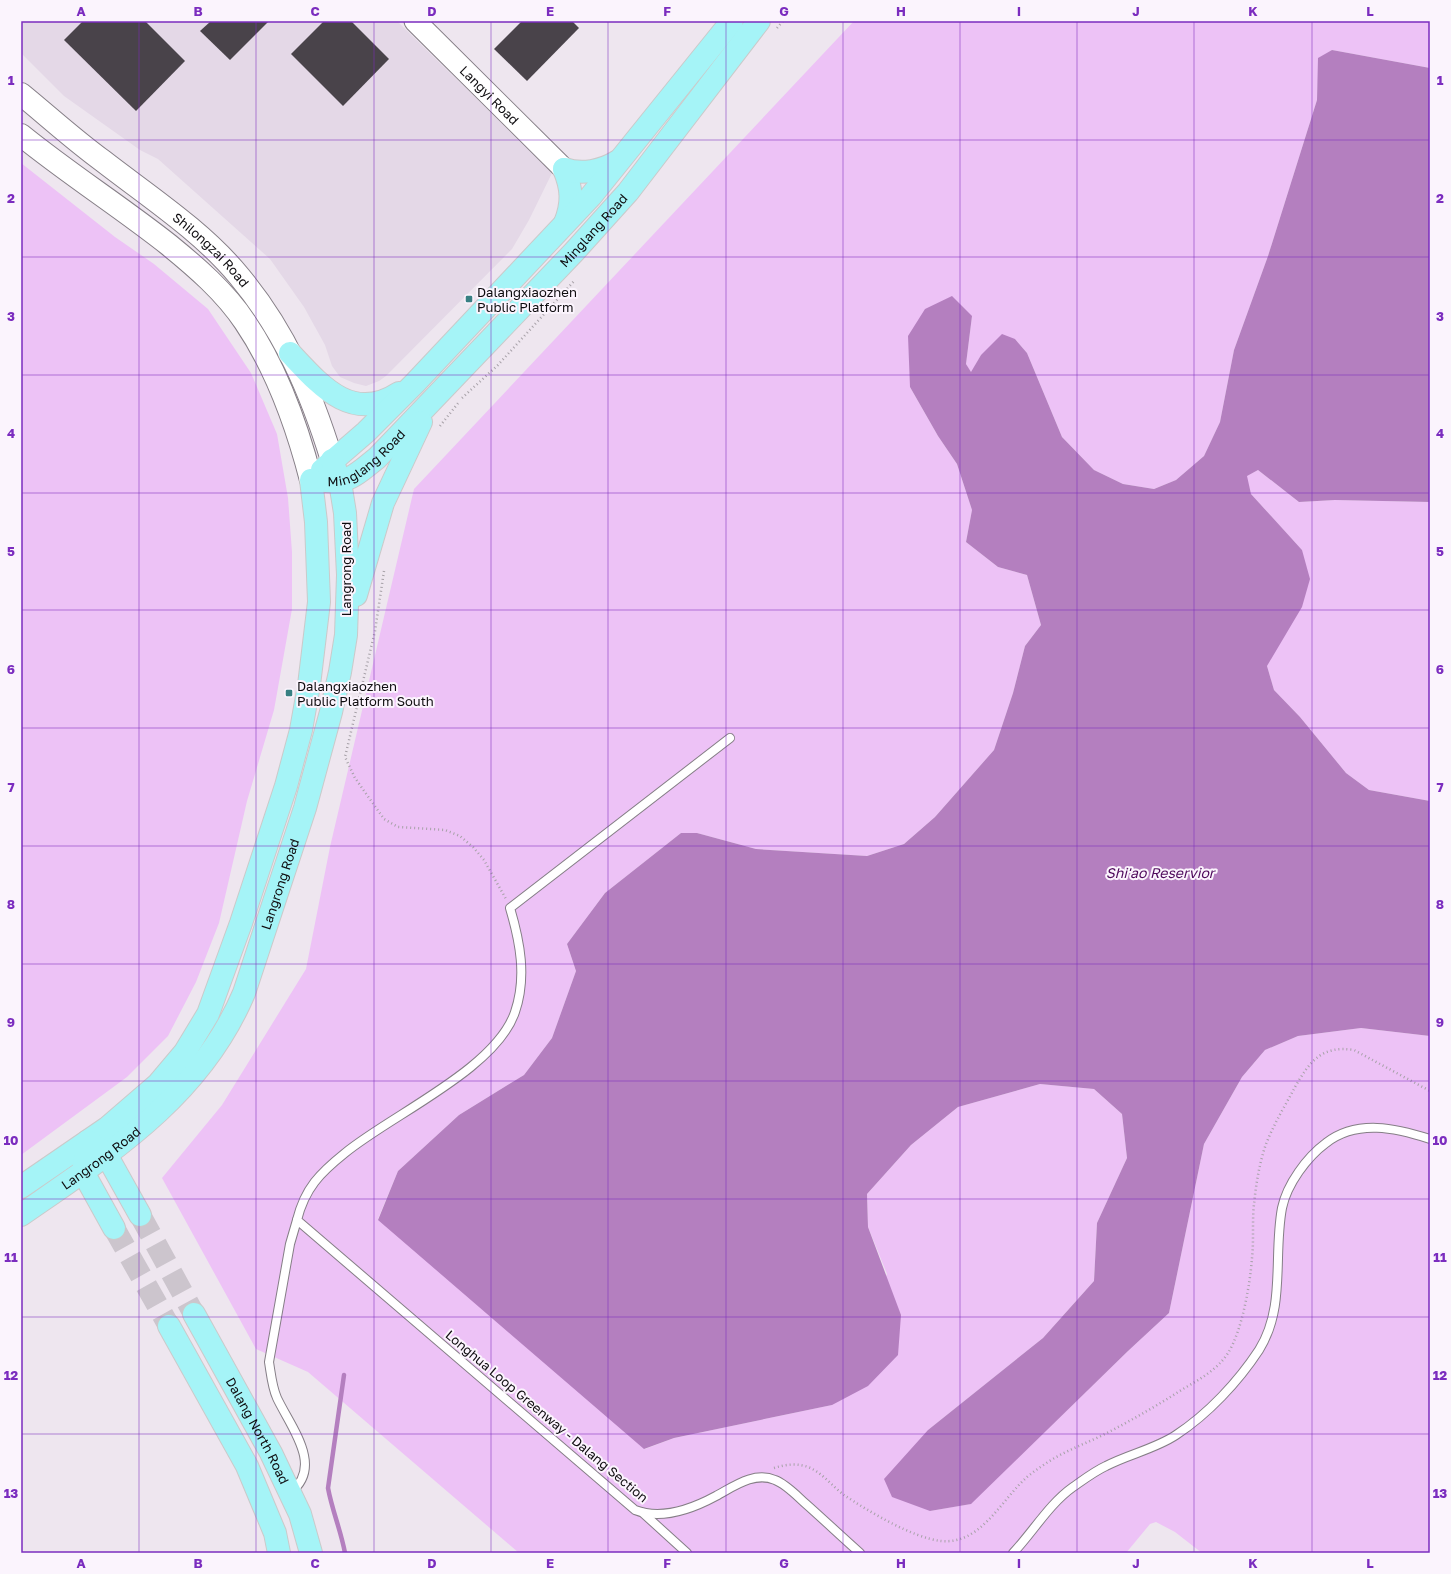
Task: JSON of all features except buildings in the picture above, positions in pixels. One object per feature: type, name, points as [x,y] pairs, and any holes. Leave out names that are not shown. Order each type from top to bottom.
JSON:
[{"type":"main road","name":"Minglang Road","points":[[311,480],[332,460],[366,432],[415,383],[564,225],[620,161],[732,21]]},
{"type":"main road","name":"Minglang Road","points":[[311,480],[340,482],[359,473],[440,394],[573,253],[628,192],[759,21]]},
{"type":"main road","name":"Shilongzai Road","points":[[21,94],[100,160],[196,233],[238,275],[268,314],[290,352],[319,417],[332,460]]},
{"type":"main road","name":"Shilongzai Road","points":[[21,135],[68,172],[150,230],[193,265],[224,296],[245,321],[268,360],[297,435],[311,480]]},
{"type":"main road","points":[[564,169],[573,172],[596,170],[620,161]]},
{"type":"main road","points":[[564,169],[568,179],[572,200],[570,211],[564,225]]},
{"type":"main road","points":[[290,352],[328,391],[344,401],[361,405],[375,404],[390,399],[415,383]]},
{"type":"main road","points":[[346,635],[365,559],[383,503],[416,430],[440,394]]},
{"type":"main road","name":"Langrong Road","points":[[21,1216],[107,1156],[149,1122],[186,1085],[218,1043],[237,1010],[251,974],[305,808],[331,712],[346,635],[348,575],[345,512],[340,482],[332,460]]},
{"type":"main road","name":"Langrong Road","points":[[21,1187],[107,1128],[158,1084],[185,1052],[208,1014],[241,923],[286,786],[301,730],[309,685],[319,602],[315,517],[311,480]]},
{"type":"main road","points":[[114,1228],[83,1172],[88,1141],[107,1156],[140,1215]]},
{"type":"main road","name":"Dalang North Road","points":[[194,1314],[271,1453],[300,1514],[311,1553]]},
{"type":"main road","name":"Dalang North Road","points":[[169,1326],[247,1466],[275,1533],[279,1553]]},
{"type":"street","name":"Langyi Road","points":[[415,21],[564,169]]},
{"type":"lane","points":[[290,1493],[301,1480],[305,1468],[304,1455],[300,1441],[277,1397],[271,1380],[269,1362],[290,1244],[302,1202],[314,1182],[328,1167],[365,1136],[455,1080],[495,1045],[515,1013],[519,993],[521,958],[519,941],[510,908],[730,738]]},
{"type":"lane","points":[[1013,1553],[1071,1488],[1106,1466],[1148,1449],[1176,1435],[1213,1404],[1233,1384],[1246,1368],[1269,1331],[1277,1297],[1283,1207],[1289,1189],[1301,1170],[1325,1143],[1338,1135],[1365,1127],[1400,1129],[1430,1140]]},
{"type":"lane","name":"Longhua Loop Greenway - Dalang Section","points":[[297,1220],[634,1510],[643,1513],[669,1513],[714,1497],[739,1484],[756,1478]]},
{"type":"lane","points":[[756,1478],[776,1480],[860,1553]]},
{"type":"lane","points":[[643,1513],[687,1553]]},
{"type":"path","points":[[384,570],[375,631],[345,757],[355,778],[384,819],[398,827],[445,830],[460,836],[473,847],[484,860],[510,908]]},
{"type":"path","points":[[756,1478],[770,1469],[787,1464],[806,1466],[823,1477],[843,1494],[872,1512],[921,1537],[942,1541],[959,1540],[977,1530],[1027,1477],[1046,1463],[1068,1450],[1122,1425],[1168,1399],[1214,1370],[1228,1353],[1238,1334],[1243,1310],[1252,1258],[1253,1206],[1259,1172],[1266,1146],[1304,1072],[1314,1059],[1327,1051],[1340,1048],[1354,1050],[1430,1092]]},
{"type":"shaded area","points":[[21,21],[397,21],[552,173],[529,220],[512,249],[386,376],[379,381],[366,386],[354,383],[340,377],[332,366],[325,345],[304,307],[270,259],[158,159],[140,150],[64,96],[21,53]]},
{"type":"shaded area","points":[[854,21],[1430,21],[1430,68],[1332,50],[1319,59],[1317,100],[1268,256],[1234,350],[1220,422],[1204,456],[1176,480],[1154,489],[1123,484],[1094,470],[1062,437],[1027,353],[1015,339],[981,355],[971,373],[966,364],[972,316],[910,387],[938,436],[957,464],[972,510],[966,542],[998,567],[1027,575],[1041,625],[1025,646],[1013,693],[994,750],[935,817],[904,844],[867,856],[756,849],[697,833],[681,833],[605,893],[567,944],[576,971],[552,1038],[524,1075],[459,1115],[398,1171],[378,1219],[645,1449],[674,1438],[832,1405],[887,1274],[868,1227],[867,1194],[911,1145],[958,1107],[1040,1084],[1094,1089],[1122,1114],[1127,1158],[1097,1223],[1094,1281],[1043,1338],[928,1430],[930,1511],[970,1504],[1169,1313],[1204,1144],[1242,1077],[1265,1050],[1298,1036],[1361,1028],[1430,1036],[1430,1553],[1202,1553],[1175,1532],[1156,1522],[1150,1524],[1126,1553],[519,1553],[308,1372],[256,1349],[162,1178],[222,1105],[306,969],[330,847],[414,489]]},
{"type":"shaded area","points":[[21,163],[115,237],[154,264],[208,309],[251,373],[277,434],[288,498],[292,552],[292,609],[274,710],[247,801],[219,923],[196,982],[168,1036],[127,1077],[21,1155]]},
{"type":"shaded area","points":[[1258,470],[1299,502],[1335,500],[1430,502],[1430,801],[1369,790],[1346,773],[1300,717],[1274,690],[1267,666],[1302,550],[1251,494],[1246,476]]},
{"type":"water","name":"Shi'ao Reservior","points":[[1332,50],[1430,68],[1430,502],[1335,500],[1299,502],[1258,470],[1247,476],[1251,494],[1302,550],[1310,579],[1302,607],[1267,666],[1274,690],[1300,717],[1346,773],[1369,790],[1430,801],[1430,1036],[1361,1028],[1298,1036],[1265,1050],[1242,1077],[1204,1144],[1169,1313],[971,1504],[930,1511],[892,1497],[884,1479],[928,1430],[1043,1338],[1094,1281],[1097,1223],[1127,1158],[1122,1114],[1094,1089],[1040,1084],[958,1107],[911,1145],[867,1194],[868,1227],[901,1315],[898,1355],[868,1386],[832,1405],[674,1438],[644,1449],[378,1220],[398,1171],[459,1115],[524,1075],[552,1038],[576,971],[567,944],[605,893],[681,833],[697,833],[756,849],[867,856],[904,844],[935,817],[994,750],[1013,693],[1025,646],[1041,625],[1027,575],[998,567],[966,542],[972,510],[957,464],[938,436],[910,387],[908,336],[925,309],[952,296],[972,316],[966,364],[971,372],[981,355],[1002,334],[1015,339],[1027,353],[1062,437],[1094,470],[1123,484],[1154,489],[1176,480],[1204,456],[1220,422],[1234,350],[1268,256],[1317,100],[1318,58]]},
{"type":"waterway","points":[[344,1375],[328,1488],[345,1553]]},
{"type":"tunnel","points":[[140,1215],[194,1314]]},
{"type":"tunnel","points":[[114,1228],[169,1326]]},
{"type":"place","name":"Dalangxiaozhen Public Platform","points":[[469,299]]},
{"type":"place","name":"Dalangxiaozhen Public Platform South","points":[[289,693]]}]
